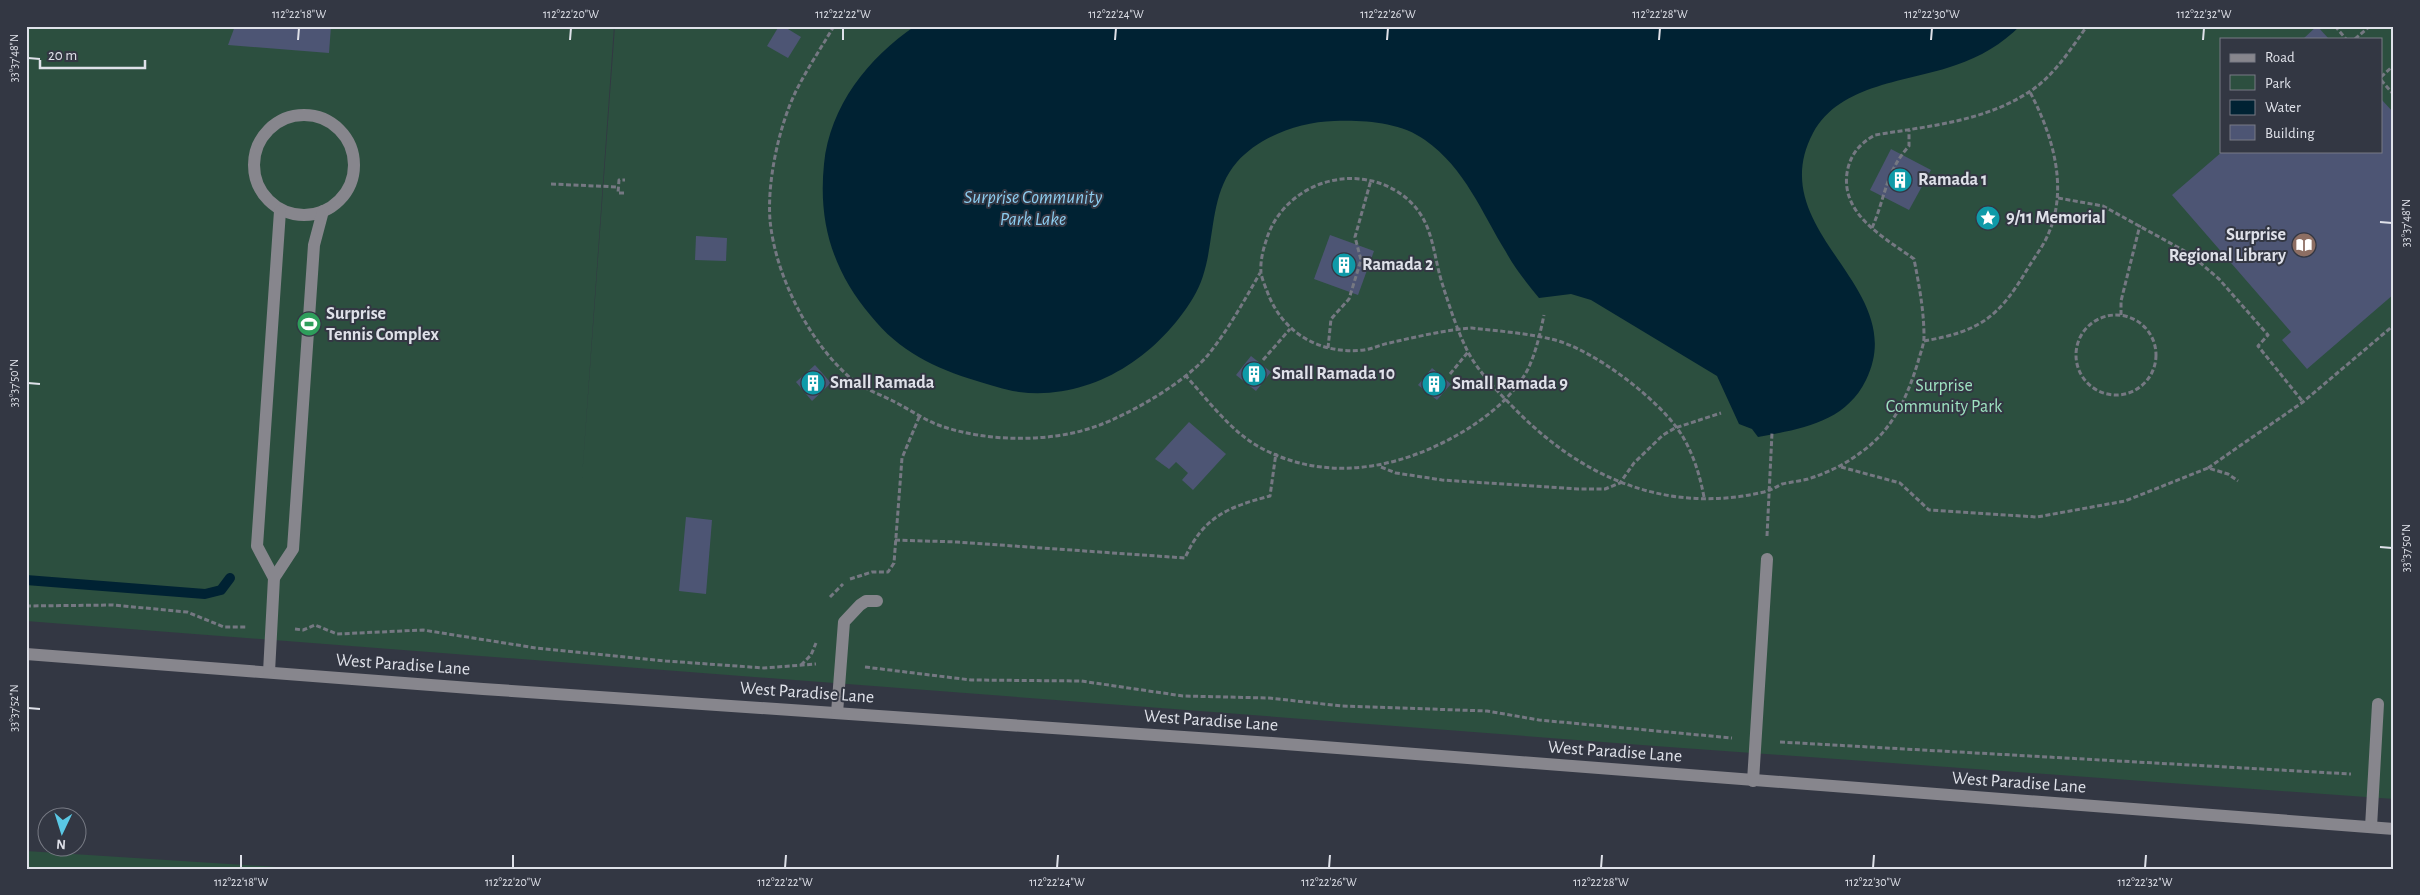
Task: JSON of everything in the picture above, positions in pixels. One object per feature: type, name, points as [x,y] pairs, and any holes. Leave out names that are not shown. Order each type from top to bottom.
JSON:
[{"type":"street","points":[[301,115],[318,117],[333,124],[345,136],[352,151],[354,167],[351,181],[345,194],[336,203],[323,211],[297,214],[280,211],[268,201],[258,188],[254,172],[255,156],[261,140],[271,127],[285,119],[301,115]]},
{"type":"street","points":[[274,578],[257,546],[280,211]]},
{"type":"street","points":[[268,672],[274,578],[293,549],[314,244],[323,211]]},
{"type":"street","points":[[1753,781],[1767,559]]},
{"type":"street","points":[[837,713],[844,622],[866,601],[877,601]]},
{"type":"street","name":"West Paradise Lane","points":[[26,654],[1272,743],[2394,829]]},
{"type":"street","points":[[2370,827],[2378,704]]},
{"type":"path","points":[[834,26],[796,91],[780,136],[772,188],[770,220],[783,276],[816,340],[855,381],[940,425],[979,435],[1019,438],[1061,435],[1097,426],[1132,410],[1185,375],[1206,357],[1223,334],[1261,273]]},
{"type":"path","points":[[1704,498],[1700,474],[1682,436],[1657,408],[1610,366],[1574,347],[1552,339],[1472,328],[1460,329],[1411,338],[1368,350],[1340,351],[1313,344],[1290,329],[1273,307],[1261,273],[1263,253],[1270,226],[1288,202],[1312,186],[1341,178],[1371,180],[1398,193],[1420,213],[1433,240],[1442,282],[1460,329],[1468,352],[1505,399],[1528,423],[1565,453],[1620,483],[1643,492],[1704,498],[1737,496],[1768,491],[1783,484],[1809,478],[1840,467],[1869,448],[1897,415],[1908,395],[1924,341],[1921,294],[1914,259],[1872,228],[1856,212],[1848,197],[1846,178],[1848,163],[1854,152],[1875,135],[1974,118],[2030,92],[2066,54],[2087,26]]},
{"type":"path","points":[[2335,26],[2345,38]]},
{"type":"path","points":[[2356,38],[2370,26]]},
{"type":"path","points":[[2382,77],[2394,65]]},
{"type":"path","points":[[2382,79],[2394,95]]},
{"type":"path","points":[[1924,341],[1960,333],[1989,319],[2008,300],[2047,238],[2058,198],[2056,170],[2052,146],[2044,119],[2030,92]]},
{"type":"path","points":[[1872,228],[1883,204],[1889,176],[1896,161],[1909,146],[1909,130]]},
{"type":"path","points":[[624,193],[618,193],[618,187],[619,180],[625,180]]},
{"type":"path","points":[[1328,348],[1331,319],[1349,299],[1361,260],[1355,237],[1371,180]]},
{"type":"path","points":[[550,184],[618,187]]},
{"type":"path","points":[[2058,198],[2104,206],[2190,254],[2219,279],[2268,335],[2258,346],[2303,402]]},
{"type":"path","points":[[2121,315],[2121,301],[2140,225]]},
{"type":"path","points":[[1185,375],[1233,426],[1261,448],[1298,462],[1330,468],[1379,466],[1418,455],[1444,444],[1482,419],[1505,399],[1527,370],[1539,337],[1544,315]]},
{"type":"path","points":[[2121,315],[2134,319],[2145,327],[2153,339],[2156,352],[2155,366],[2149,378],[2139,387],[2127,394],[2113,395],[2095,388],[2082,376],[2077,364],[2076,351],[2083,333],[2096,320],[2108,316],[2121,315]]},
{"type":"path","points":[[1840,467],[1900,482],[1929,510],[2037,517],[2125,501],[2208,468],[2303,402],[2394,325]]},
{"type":"path","points":[[1263,360],[1290,329]]},
{"type":"path","points":[[1450,374],[1468,352]]},
{"type":"path","points":[[1379,466],[1396,473],[1442,480],[1605,489],[1620,483],[1634,463],[1651,446],[1675,428],[1721,413]]},
{"type":"path","points":[[828,601],[838,588],[855,576],[872,572],[888,572],[894,563],[902,458],[920,415]]},
{"type":"path","points":[[1767,559],[1768,491],[1772,433]]},
{"type":"path","points":[[895,540],[958,542],[1184,558],[1195,537],[1205,525],[1242,504],[1270,496],[1276,454]]},
{"type":"path","points":[[2208,468],[2228,474],[2238,481]]},
{"type":"path","points":[[26,606],[113,605],[186,612],[224,627],[303,630],[315,625],[337,634],[423,630],[536,648],[666,661],[764,668],[825,663],[896,669],[971,680],[1082,680],[1183,696],[1269,698],[1342,706],[1487,711],[1539,720],[1755,739],[1810,746],[2372,775]]},
{"type":"path","points":[[801,665],[812,655],[818,634]]},
{"type":"green space","name":"Surprise Community Park","points":[[26,26],[614,26],[582,478],[615,26],[2394,26],[2394,799],[1655,746],[26,621]]},
{"type":"green space","points":[[26,851],[38,852],[38,858],[88,858],[88,855],[307,869],[26,869]]},
{"type":"water","name":"Surprise Community Park Lake","points":[[915,26],[2020,26],[1998,44],[1965,62],[1858,94],[1840,104],[1825,116],[1813,133],[1802,168],[1806,200],[1819,230],[1856,287],[1870,316],[1875,346],[1866,380],[1846,406],[1820,422],[1790,431],[1758,437],[1752,429],[1739,424],[1717,376],[1591,300],[1571,294],[1539,298],[1513,264],[1462,177],[1451,164],[1439,151],[1415,134],[1381,123],[1345,121],[1308,124],[1281,132],[1246,153],[1227,177],[1220,193],[1206,264],[1201,282],[1193,298],[1161,339],[1120,371],[1096,382],[1072,389],[1046,393],[1019,392],[961,376],[932,364],[918,357],[893,339],[858,299],[838,264],[826,226],[823,206],[824,164],[828,143],[834,122],[843,103],[867,68]]},
{"type":"building","points":[[235,26],[331,26],[329,53],[228,45]]},
{"type":"building","points":[[779,26],[783,26],[801,37],[788,58],[767,46]]},
{"type":"building","points":[[2317,26],[2328,38],[2304,38]]},
{"type":"building","name":"Surprise Regional Library","points":[[2382,100],[2394,113],[2394,294],[2307,369],[2282,340],[2291,332],[2172,195],[2222,152],[2382,152]]},
{"type":"building","name":"Ramada 1","points":[[1891,149],[1931,170],[1909,210],[1870,190]]},
{"type":"building","name":"Ramada 2","points":[[1330,235],[1374,251],[1358,295],[1314,279]]},
{"type":"building","points":[[696,236],[727,238],[726,261],[695,260]]},
{"type":"building","name":"Small Ramada 10","points":[[1251,356],[1271,372],[1256,391],[1236,375]]},
{"type":"building","name":"Small Ramada","points":[[815,365],[831,383],[812,401],[796,382]]},
{"type":"building","name":"Small Ramada 9","points":[[1432,368],[1451,384],[1437,400],[1418,385]]},
{"type":"building","points":[[1189,422],[1226,454],[1193,490],[1182,480],[1188,473],[1176,462],[1169,469],[1155,459]]},
{"type":"building","points":[[686,517],[712,520],[706,594],[679,591]]},
{"type":"waterway","points":[[26,580],[205,594],[221,590],[230,578]]},
{"type":"place","name":"Ramada 1","points":[[1900,180]]},
{"type":"place","name":"9/11 Memorial","points":[[1988,218]]},
{"type":"place","name":"Surprise Regional Library","points":[[2304,245]]},
{"type":"place","name":"Ramada 2","points":[[1344,265]]},
{"type":"place","name":"Surprise Tennis Complex","points":[[309,324]]},
{"type":"place","name":"Small Ramada 10","points":[[1254,374]]},
{"type":"place","name":"Small Ramada","points":[[813,383]]},
{"type":"place","name":"Small Ramada 9","points":[[1434,384]]}]
